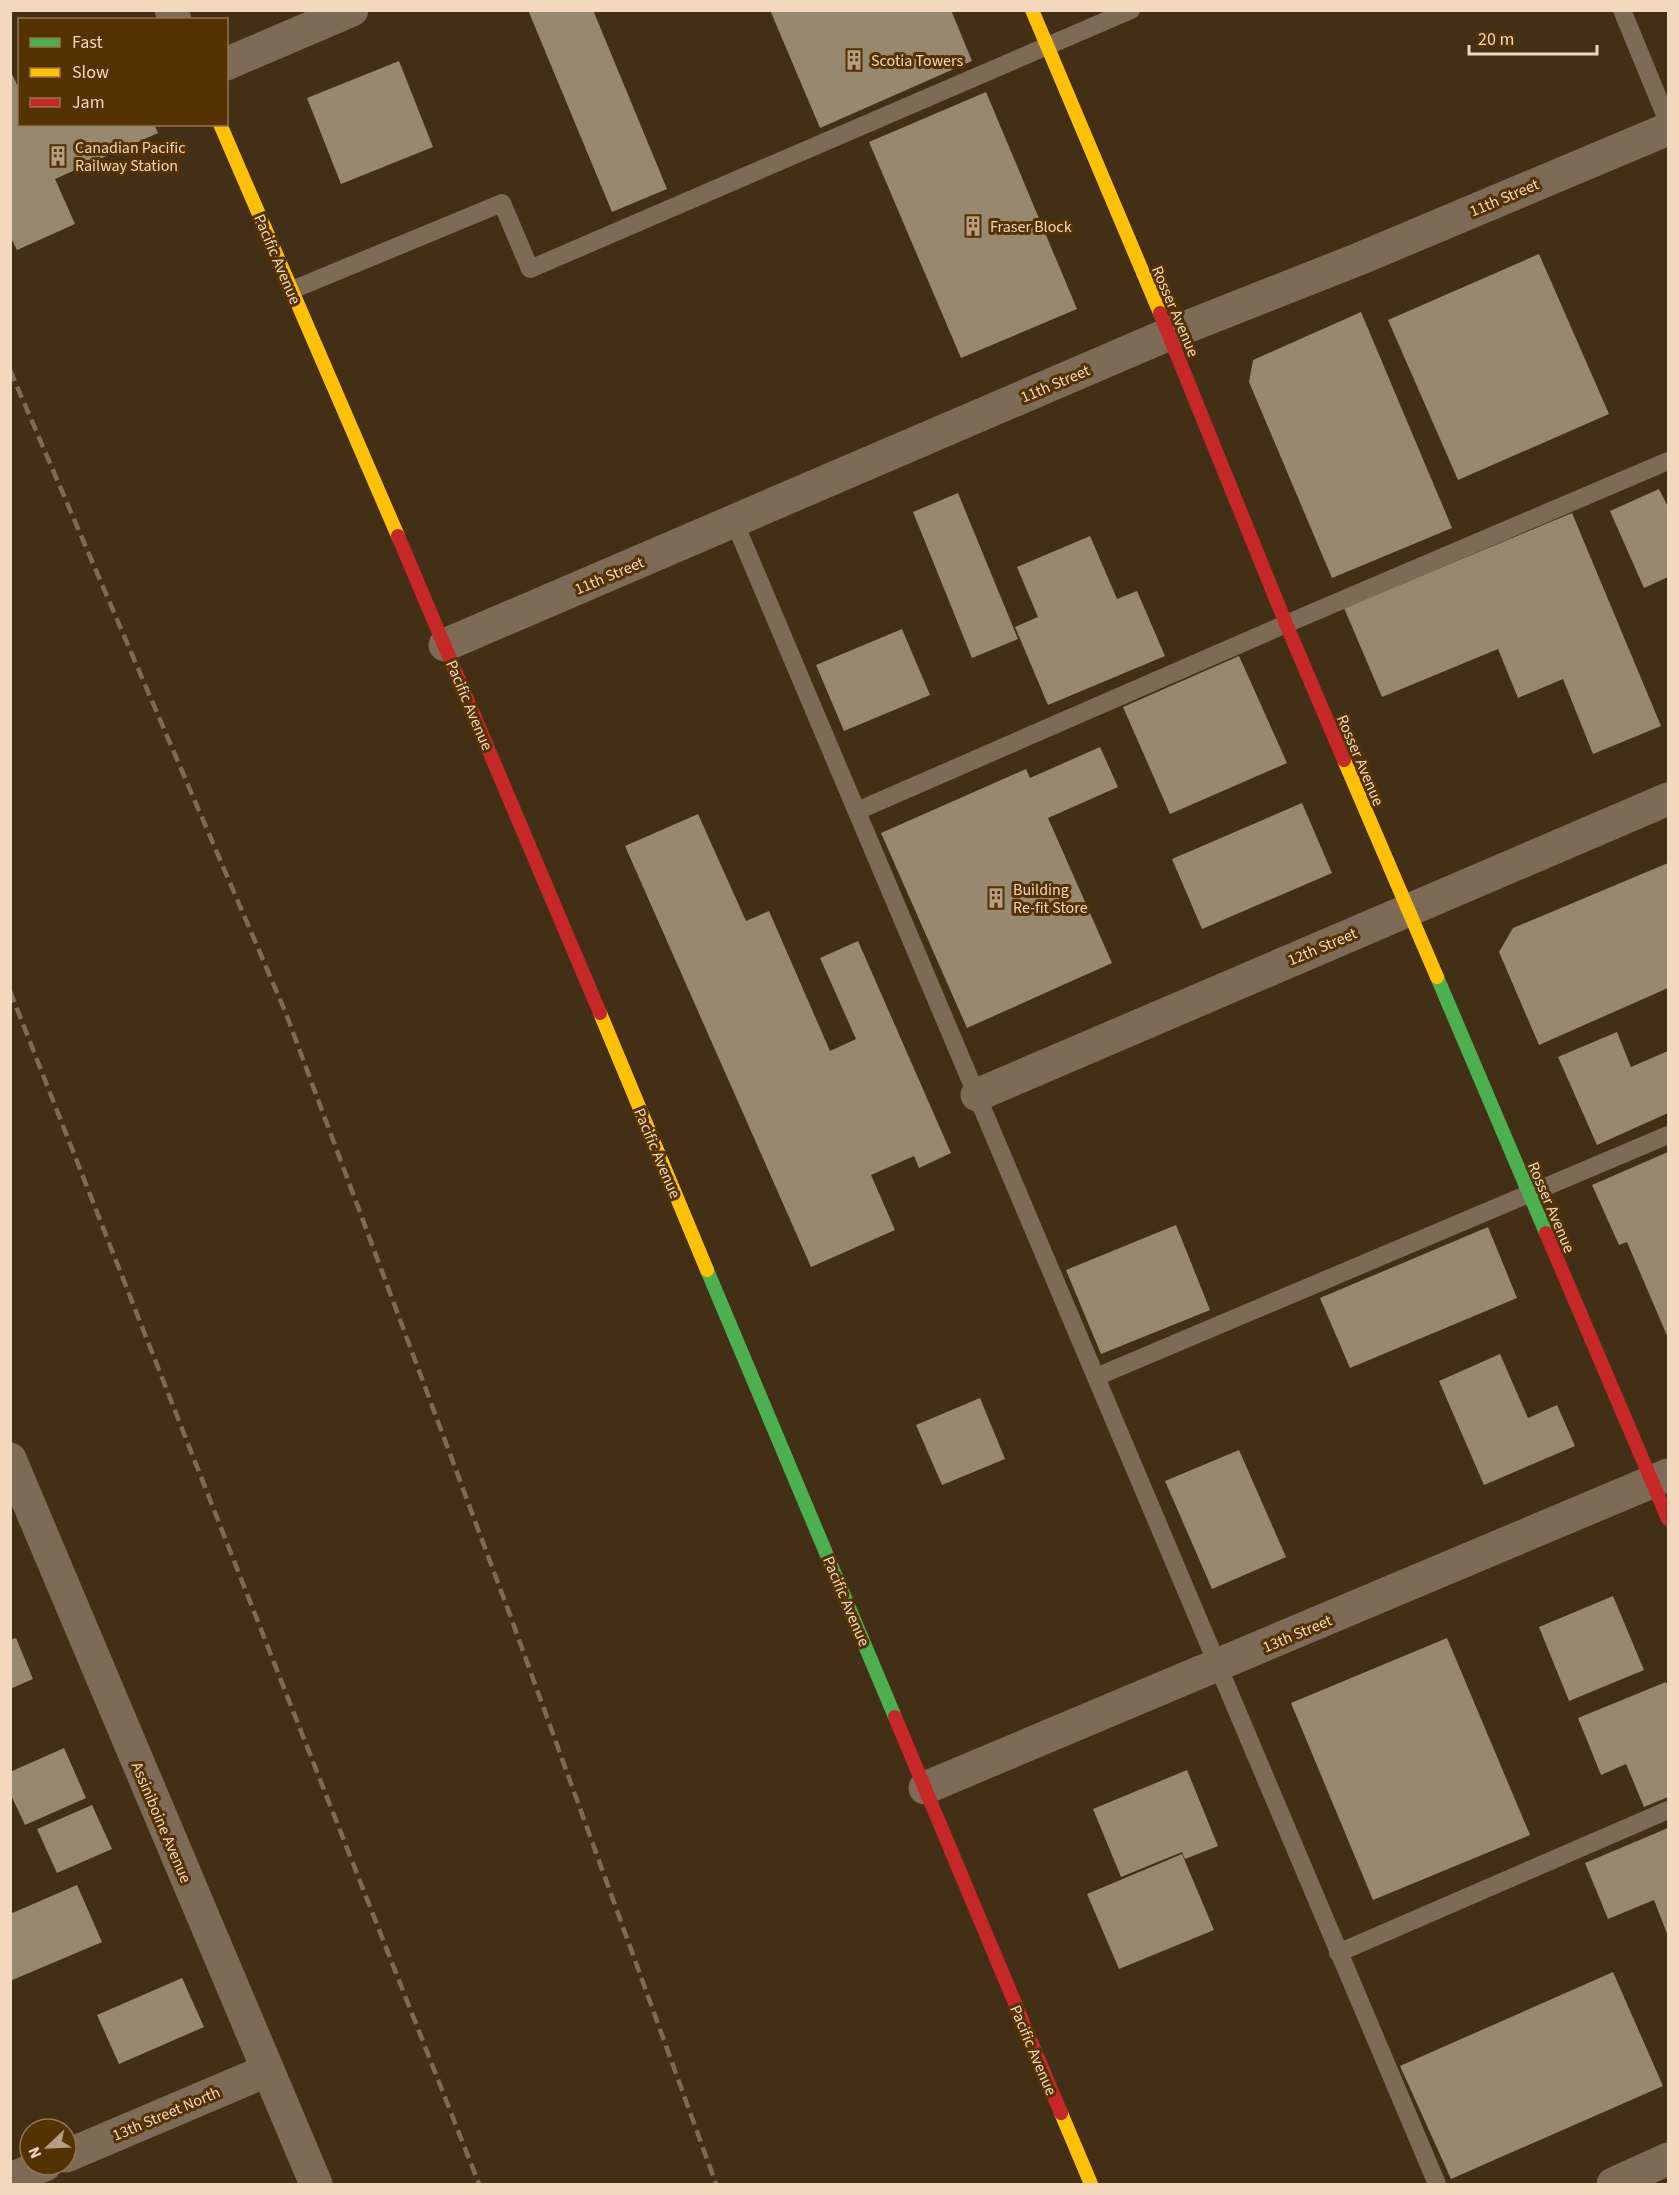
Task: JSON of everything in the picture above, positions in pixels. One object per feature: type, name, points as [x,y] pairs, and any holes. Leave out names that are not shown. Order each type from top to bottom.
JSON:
[{"type":"street","points":[[228,63],[352,10]]},
{"type":"street","name":"Rosser Avenue","points":[[1032,10],[1168,334],[1286,624],[1528,1195],[1660,1479],[1668,1520]]},
{"type":"street","name":"Pacific Avenue","points":[[221,126],[445,645],[1091,2184]]},
{"type":"street","name":"11th Street","points":[[445,645],[1168,334],[1359,258],[1668,129]]},
{"type":"street","name":"12th Street","points":[[977,1095],[1668,799]]},
{"type":"street","name":"Assiniboine Avenue","points":[[10,1459],[17,1495],[316,2184]]},
{"type":"street","name":"13th Street","points":[[925,1788],[1660,1479]]},
{"type":"street","name":"13th Street North","points":[[78,2151],[266,2071]]},
{"type":"street","points":[[1613,2184],[1668,2159]]},
{"type":"lane","points":[[292,290],[502,203],[530,269],[1131,10]]},
{"type":"lane","points":[[1622,10],[1668,122]]},
{"type":"lane","points":[[857,811],[1668,461]]},
{"type":"lane","points":[[734,521],[1437,2184]]},
{"type":"lane","points":[[1096,1377],[1668,1135]]},
{"type":"lane","points":[[1338,1953],[1668,1810]]},
{"type":"building","points":[[528,10],[593,10],[667,189],[612,212]]},
{"type":"building","points":[[770,10],[951,10],[972,61],[820,128]]},
{"type":"building","points":[[399,61],[433,147],[341,184],[307,98]]},
{"type":"building","name":"Canadian Pacific Railway Station","points":[[10,70],[18,87],[18,126],[155,126],[158,133],[55,179],[75,224],[17,250],[10,236]]},
{"type":"building","name":"Fraser Block","points":[[986,92],[1077,309],[961,358],[869,142]]},
{"type":"building","points":[[1539,254],[1609,414],[1458,480],[1388,320]]},
{"type":"building","points":[[1361,312],[1452,528],[1332,578],[1249,382],[1253,360]]},
{"type":"building","points":[[1659,489],[1668,507],[1668,577],[1644,588],[1610,511]]},
{"type":"building","points":[[958,493],[1018,639],[972,658],[913,512]]},
{"type":"building","points":[[1572,513],[1661,726],[1593,754],[1563,679],[1518,698],[1498,649],[1382,697],[1344,608]]},
{"type":"building","points":[[1090,536],[1117,599],[1137,591],[1165,656],[1048,705],[1015,627],[1038,617],[1017,567]]},
{"type":"building","points":[[902,629],[930,695],[844,731],[816,665]]},
{"type":"building","points":[[1239,656],[1287,763],[1170,814],[1123,707]]},
{"type":"building","name":"Building Re-fit Store","points":[[1100,747],[1118,787],[1048,818],[1112,963],[967,1028],[881,833],[1026,769],[1030,778]]},
{"type":"building","points":[[1302,803],[1332,873],[1202,929],[1172,859]]},
{"type":"building","points":[[698,814],[746,921],[769,911],[830,1051],[856,1039],[820,958],[858,941],[951,1153],[919,1168],[914,1156],[871,1175],[895,1230],[811,1267],[625,846]]},
{"type":"building","points":[[1668,863],[1668,988],[1539,1045],[1499,952],[1513,928]]},
{"type":"building","points":[[1617,1032],[1631,1067],[1668,1051],[1668,1113],[1597,1145],[1558,1057]]},
{"type":"building","points":[[1668,1152],[1668,1338],[1627,1242],[1619,1245],[1592,1185]]},
{"type":"building","points":[[1176,1225],[1210,1310],[1101,1354],[1066,1270]]},
{"type":"building","points":[[1488,1227],[1517,1298],[1350,1368],[1320,1298]]},
{"type":"building","points":[[1500,1354],[1528,1418],[1557,1405],[1575,1446],[1484,1485],[1439,1381]]},
{"type":"building","points":[[980,1398],[1005,1459],[942,1485],[916,1425]]},
{"type":"building","points":[[1239,1450],[1286,1557],[1212,1589],[1165,1481]]},
{"type":"building","points":[[1613,1596],[1644,1670],[1569,1701],[1539,1627]]},
{"type":"building","points":[[16,1638],[33,1679],[10,1689],[10,1640]]},
{"type":"building","points":[[1447,1638],[1530,1835],[1373,1900],[1291,1703]]},
{"type":"building","points":[[1666,1682],[1668,1688],[1668,1797],[1644,1807],[1626,1764],[1601,1775],[1578,1718]]},
{"type":"building","points":[[64,1748],[86,1798],[25,1825],[10,1793],[10,1772]]},
{"type":"building","points":[[1187,1770],[1218,1846],[1185,1859],[1182,1852],[1121,1877],[1093,1809]]},
{"type":"building","points":[[92,1805],[112,1849],[57,1873],[37,1829]]},
{"type":"building","points":[[1668,1828],[1668,1936],[1654,1900],[1608,1919],[1585,1863]]},
{"type":"building","points":[[1182,1854],[1214,1930],[1119,1969],[1087,1894]]},
{"type":"building","points":[[77,1885],[102,1942],[10,1981],[10,1914]]},
{"type":"building","points":[[1613,1972],[1663,2086],[1451,2179],[1400,2066]]},
{"type":"building","points":[[182,1978],[204,2027],[119,2064],[97,2015]]},
{"type":"railway","points":[[10,370],[285,1011],[510,1615],[716,2184]]},
{"type":"railway","points":[[10,991],[479,2184]]},
{"type":"traffic: fast","points":[[1437,977],[1546,1233]]},
{"type":"traffic: fast","points":[[707,1270],[895,1717]]},
{"type":"traffic: slow","points":[[1032,10],[1160,313]]},
{"type":"traffic: slow","points":[[221,126],[398,536]]},
{"type":"traffic: slow","points":[[1344,760],[1437,977]]},
{"type":"traffic: slow","points":[[600,1013],[707,1270]]},
{"type":"traffic: slow","points":[[1061,2113],[1091,2184]]},
{"type":"traffic: jam","points":[[1160,313],[1286,624],[1344,760]]},
{"type":"traffic: jam","points":[[398,536],[600,1013]]},
{"type":"traffic: jam","points":[[1546,1233],[1668,1519]]},
{"type":"traffic: jam","points":[[895,1717],[1061,2113]]},
{"type":"place","name":"Scotia Towers","points":[[854,60]]},
{"type":"place","name":"Canadian Pacific Railway Station","points":[[58,156]]},
{"type":"place","name":"Fraser Block","points":[[973,226]]},
{"type":"place","name":"Building Re-fit Store","points":[[996,898]]}]
